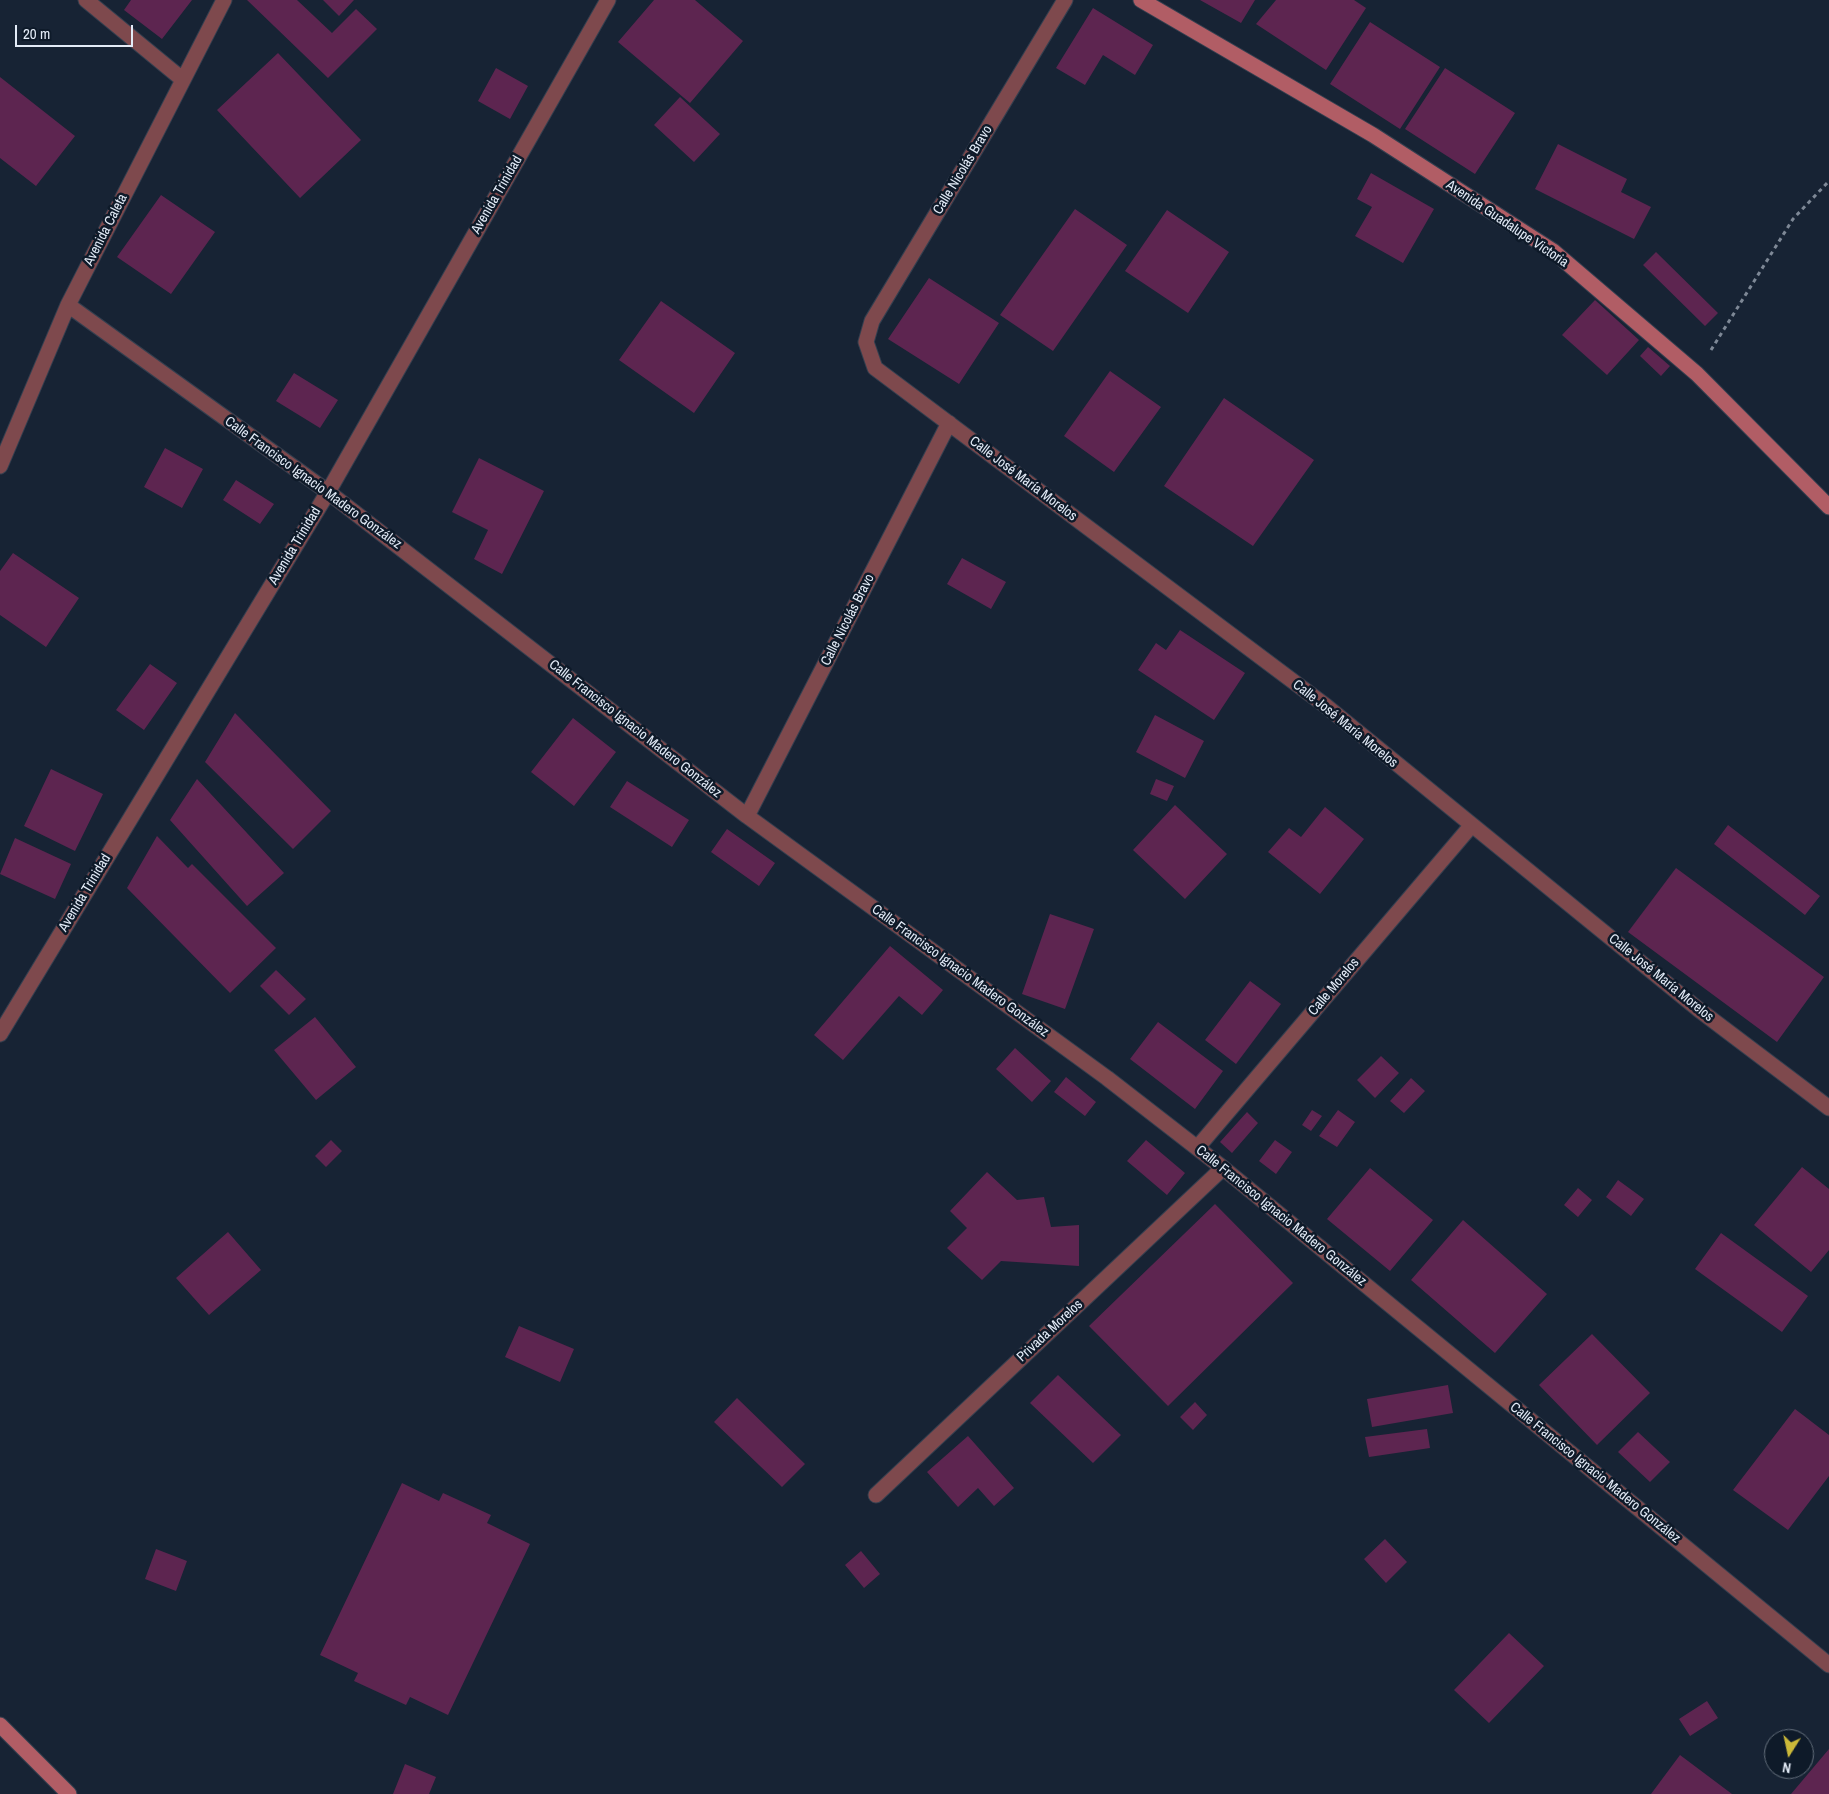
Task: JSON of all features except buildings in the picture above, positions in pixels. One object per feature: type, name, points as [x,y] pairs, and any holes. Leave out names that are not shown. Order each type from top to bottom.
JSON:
[{"type":"street","points":[[86,0],[182,79]]},
{"type":"street","name":"Avenida Caleta","points":[[0,466],[68,305],[224,0]]},
{"type":"street","name":"Avenida Trinidad","points":[[0,1034],[328,492],[608,0]]},
{"type":"street","name":"Calle Nicolás Bravo","points":[[866,342],[872,321],[1065,0]]},
{"type":"street","name":"Avenida Guadalupe Victoria","points":[[1141,0],[1373,135],[1552,251],[1697,374],[1829,507]]},
{"type":"street","name":"Calle Francisco Ignacio Madero González","points":[[68,305],[328,492],[747,816],[1091,1066],[1224,1168],[1829,1665]]},
{"type":"street","name":"Calle José María Morelos","points":[[866,342],[875,368],[1326,706],[1698,1009],[1829,1108]]},
{"type":"street","name":"Calle Nicolás Bravo","points":[[747,816],[949,423]]},
{"type":"street","name":"Calle Morelos","points":[[1197,1148],[1471,826]]},
{"type":"street","name":"Privada Morelos","points":[[876,1495],[1224,1168]]},
{"type":"street","points":[[0,1725],[69,1794]]},
{"type":"path","points":[[1697,374],[1793,218],[1829,181]]}]
